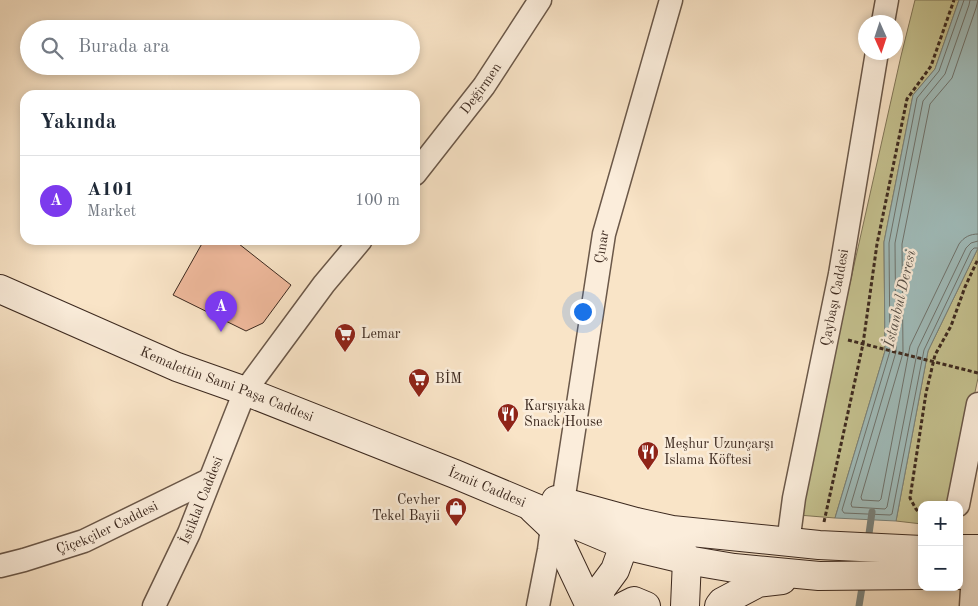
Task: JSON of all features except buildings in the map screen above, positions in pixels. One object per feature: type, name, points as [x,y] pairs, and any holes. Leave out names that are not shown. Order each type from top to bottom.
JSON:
[{"type":"main road","name":"Kemalettin Sami Paşa Caddesi","points":[[0,289],[177,367],[245,391],[455,474]]},
{"type":"main road","name":"İzmit Caddesi","points":[[455,474],[563,502],[687,560],[734,568],[819,576],[918,563]]},
{"type":"main road","name":"İzmit Caddesi","points":[[455,474],[526,503],[630,533],[672,530],[788,542],[821,536],[918,563]]},
{"type":"main road","points":[[526,503],[552,527],[590,606]]},
{"type":"main road","points":[[672,530],[687,560],[685,606]]},
{"type":"main road","points":[[598,606],[601,588],[615,570],[630,533]]},
{"type":"main road","points":[[963,556],[972,568]]},
{"type":"main road","points":[[719,606],[722,602],[758,583],[819,576]]},
{"type":"main road","points":[[624,606],[634,601],[646,606]]},
{"type":"street","name":"Değirmen","points":[[420,168],[484,86],[540,0]]},
{"type":"street","name":"Çınar","points":[[563,502],[604,234],[671,0]]},
{"type":"street","points":[[884,15],[887,0]]},
{"type":"street","name":"Çaybaşı Caddesi","points":[[788,542],[794,498],[840,274],[877,60]]},
{"type":"street","points":[[245,391],[324,284],[356,245]]},
{"type":"street","name":"İstiklal Caddesi","points":[[154,606],[189,533],[245,391]]},
{"type":"street","points":[[959,501],[978,404]]},
{"type":"street","name":"Çiçekçiler Caddesi","points":[[0,566],[84,541],[209,480]]},
{"type":"street","points":[[538,606],[552,527]]},
{"type":"street","points":[[971,606],[972,568]]},
{"type":"path","points":[[821,536],[863,344],[877,244],[907,99],[931,66],[954,0]]},
{"type":"path","points":[[918,511],[910,498],[926,393],[933,362],[951,326],[978,259]]},
{"type":"path","points":[[863,344],[978,373]]},
{"type":"shaded area","points":[[915,0],[959,0],[935,69],[913,95],[884,242],[885,351],[835,518],[798,515],[900,60],[903,60],[903,48]]},
{"type":"shaded area","points":[[978,248],[978,378],[952,501],[918,501],[918,524],[896,521],[928,351]]},
{"type":"water","points":[[959,0],[978,0],[978,248],[928,351],[896,521],[835,518],[885,351],[884,242],[913,95],[935,69]]},
{"type":"waterway","name":"İstanbul Deresi","points":[[868,541],[872,512]]},
{"type":"waterway","name":"İstanbul Deresi","points":[[859,606],[863,581]]},
{"type":"place","name":"A101","points":[[221,332]]},
{"type":"place","name":"Lemar","points":[[345,353]]},
{"type":"place","name":"BİM","points":[[419,398]]},
{"type":"place","name":"Karşıyaka Snack House","points":[[508,433]]},
{"type":"place","name":"Meşhur Uzunçarşı Islama Köftesi","points":[[648,471]]},
{"type":"place","name":"Cevher Tekel Bayii","points":[[456,527]]}]
